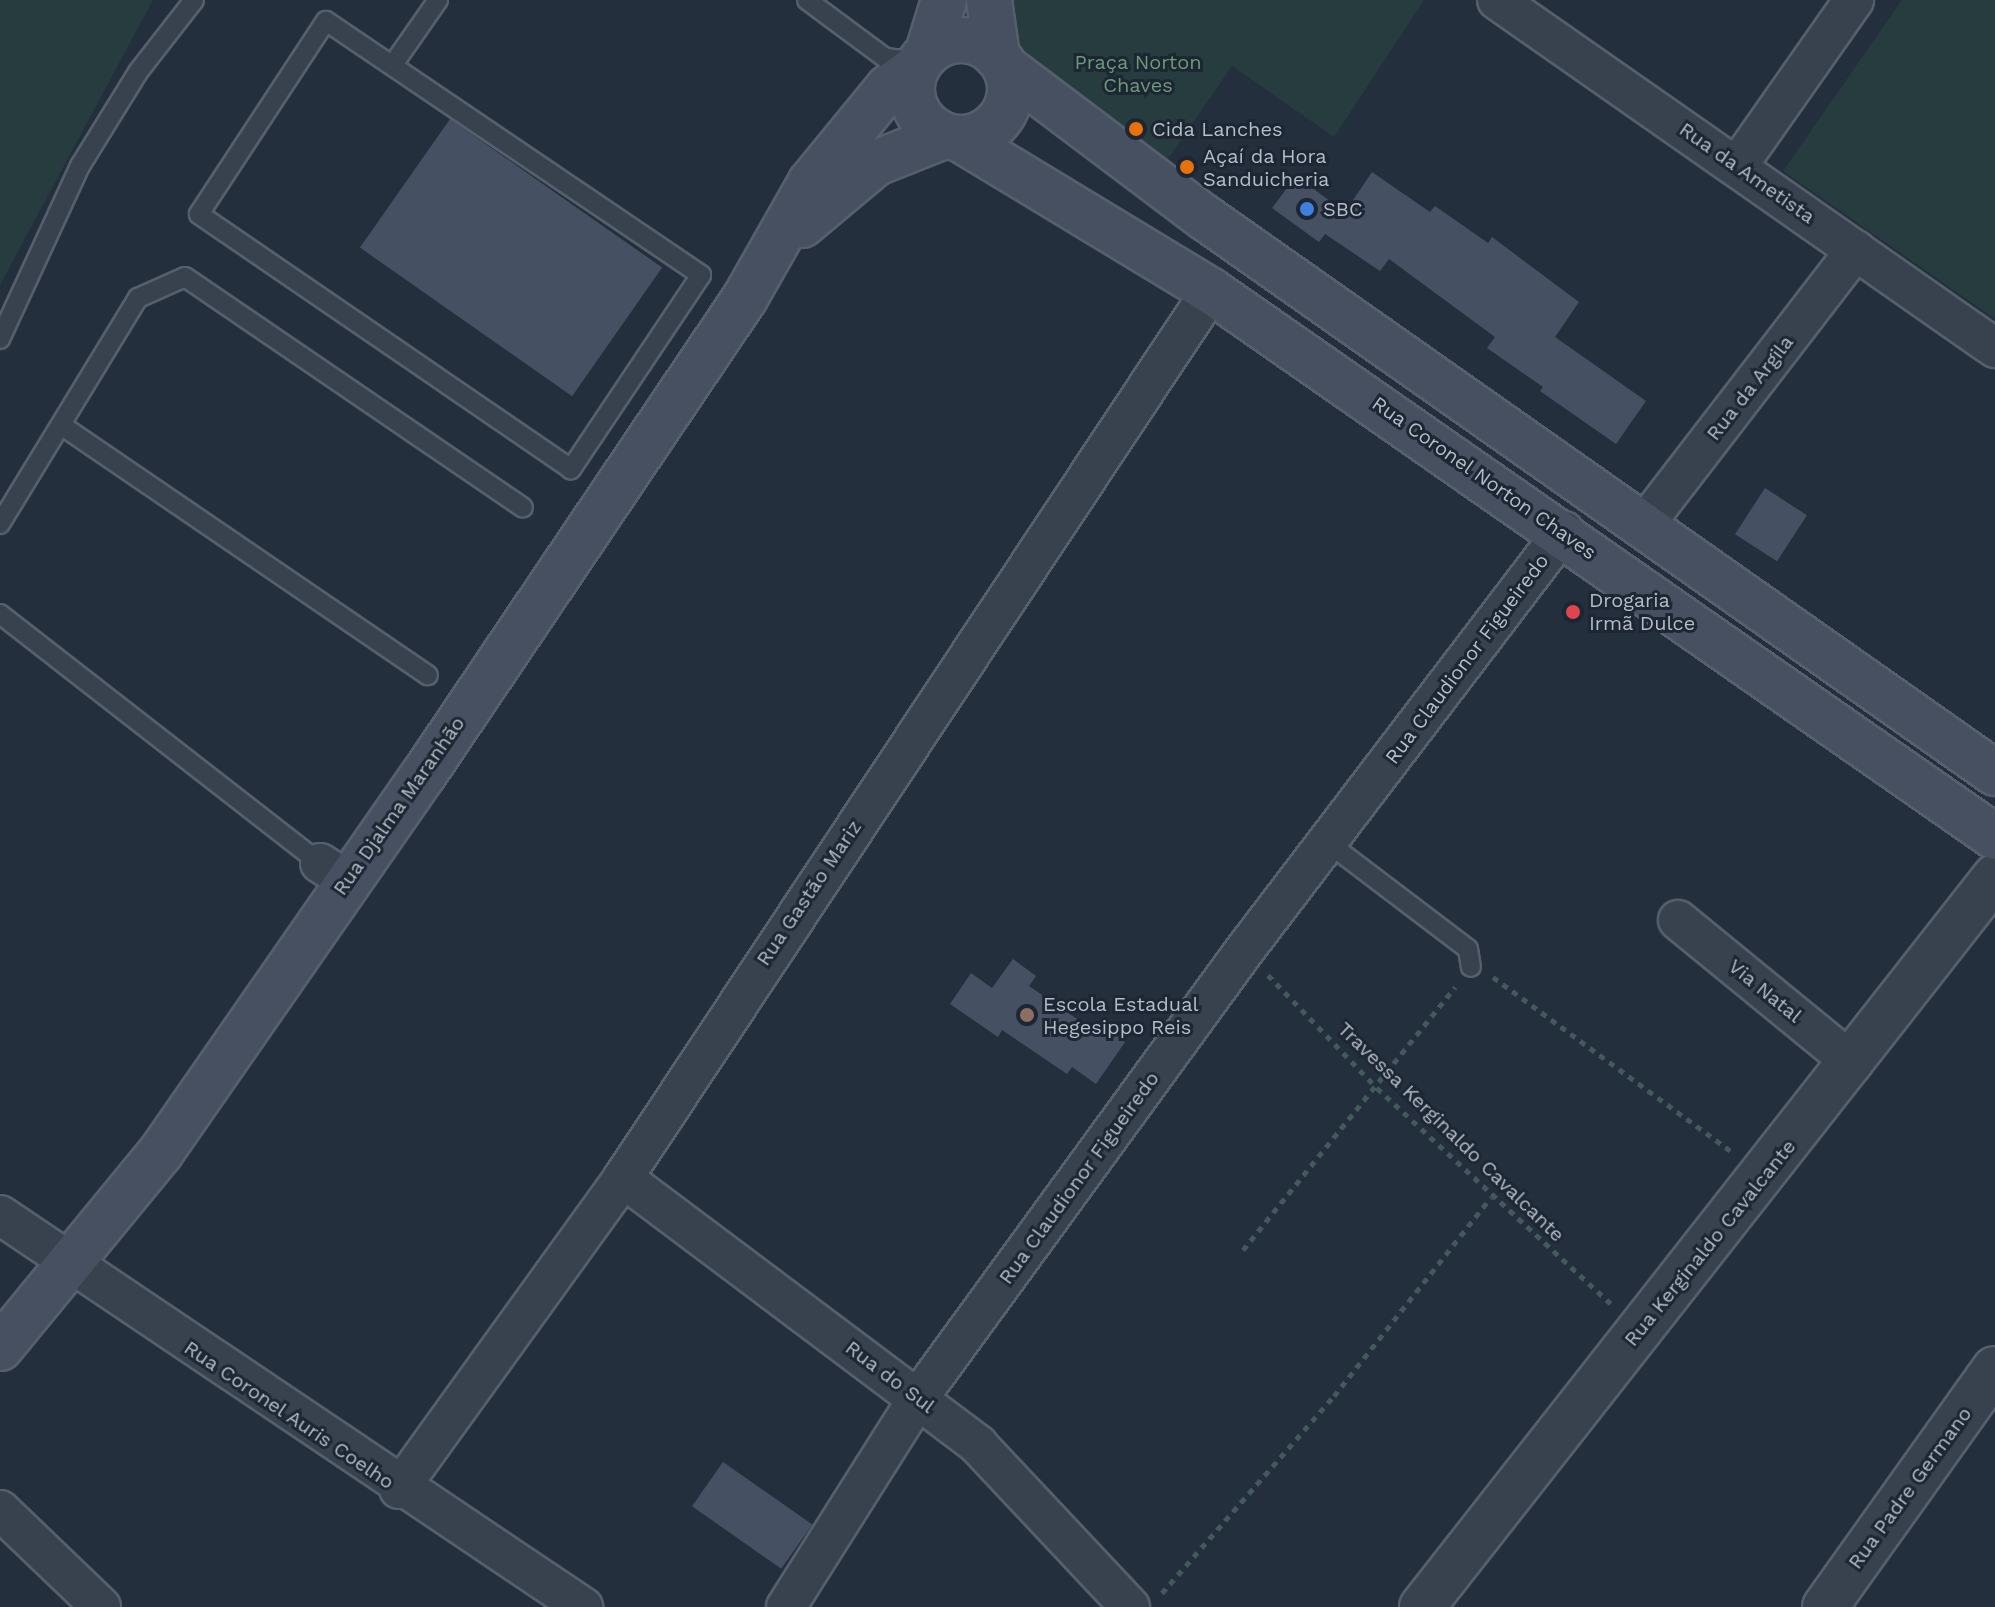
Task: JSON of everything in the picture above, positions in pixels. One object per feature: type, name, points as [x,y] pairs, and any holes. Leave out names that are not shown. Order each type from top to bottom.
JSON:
[{"type":"main road","points":[[944,0],[921,60],[915,108],[952,137],[982,134],[1003,116],[1009,101],[989,0]]},
{"type":"main road","points":[[921,60],[970,41],[1002,62],[1204,217],[1644,525],[1885,699],[1995,773]]},
{"type":"main road","name":"Rua Djalma Maranhão","points":[[0,1348],[75,1264],[161,1152],[333,872],[424,774],[777,249],[833,151],[888,88],[921,60]]},
{"type":"main road","name":"Rua Djalma Maranhão","points":[[777,249],[876,163],[952,137]]},
{"type":"main road","name":"Rua Coronel Norton Chaves","points":[[952,137],[1211,291],[1564,531],[1995,837]]},
{"type":"main road","points":[[1853,736],[1843,718],[1851,697],[1862,692],[1885,699]]},
{"type":"street","name":"Rua da Ametista","points":[[1497,0],[1738,165],[1995,348]]},
{"type":"street","points":[[1738,165],[1854,0]]},
{"type":"street","name":"Rua da Argila","points":[[1644,525],[1856,250]]},
{"type":"street","name":"Rua Gastão Mariz","points":[[399,1489],[623,1178],[1211,291]]},
{"type":"street","name":"Rua Claudionor Figueiredo","points":[[786,1607],[919,1397],[1244,951],[1564,531]]},
{"type":"street","name":"Rua Kerginaldo Cavalcante","points":[[1422,1607],[1853,1063],[1995,877]]},
{"type":"street","name":"Via Natal","points":[[1678,920],[1853,1063]]},
{"type":"street","name":"Rua do Sul","points":[[623,1178],[919,1397],[978,1445],[1144,1602]]},
{"type":"street","name":"Rua Coronel Auris Coelho","points":[[0,1215],[399,1489],[583,1607]]},
{"type":"street","name":"Rua Padre Germano","points":[[1825,1607],[1995,1369]]},
{"type":"street","points":[[0,1510],[101,1607]]},
{"type":"lane","points":[[0,339],[80,166],[147,60],[194,0]]},
{"type":"lane","points":[[394,63],[438,0]]},
{"type":"lane","points":[[807,0],[885,58],[921,60]]},
{"type":"lane","points":[[326,21],[394,63],[701,275],[571,469],[199,214],[326,21]]},
{"type":"lane","points":[[0,524],[138,298],[185,277],[523,508]]},
{"type":"lane","points":[[61,425],[428,675]]},
{"type":"lane","points":[[0,614],[333,872]]},
{"type":"lane","points":[[1327,842],[1468,949],[1472,965]]},
{"type":"path","name":"Travessa Kerginaldo Cavalcante","points":[[1244,951],[1377,1088],[1491,1197],[1640,1330]]},
{"type":"path","points":[[1243,1250],[1377,1088],[1472,965],[1764,1175]]},
{"type":"path","points":[[1144,1602],[1334,1396],[1491,1197]]},
{"type":"green space","points":[[0,0],[153,0],[0,285]]},
{"type":"green space","name":"Praça Norton Chaves","points":[[1006,0],[1424,0],[1334,137],[1232,66],[1155,178],[1014,74]]},
{"type":"green space","points":[[1902,0],[1995,0],[1995,319],[1783,171]]},
{"type":"building","points":[[450,119],[662,268],[572,396],[360,248]]},
{"type":"building","points":[[1372,172],[1430,212],[1435,206],[1488,243],[1492,237],[1579,302],[1555,337],[1646,401],[1616,444],[1540,391],[1543,387],[1487,348],[1495,337],[1389,259],[1380,271],[1325,234],[1319,242],[1272,208],[1296,176],[1345,212]]},
{"type":"building","points":[[1765,488],[1807,515],[1777,561],[1735,534]]},
{"type":"building","name":"Escola Estadual Hegesippo Reis","points":[[1013,959],[1036,976],[1029,986],[1099,1034],[1104,1027],[1125,1042],[1096,1084],[1072,1067],[1067,1074],[1002,1030],[998,1037],[950,1004],[971,973],[992,988]]},
{"type":"building","points":[[723,1462],[812,1525],[781,1569],[692,1506]]},
{"type":"place","name":"Cida Lanches","points":[[1136,129]]},
{"type":"place","name":"Açaí da Hora Sanduicheria","points":[[1187,167]]},
{"type":"place","name":"SBC","points":[[1307,209]]},
{"type":"place","name":"Drogaria Irmã Dulce","points":[[1573,612]]},
{"type":"place","name":"Escola Estadual Hegesippo Reis","points":[[1027,1015]]}]
